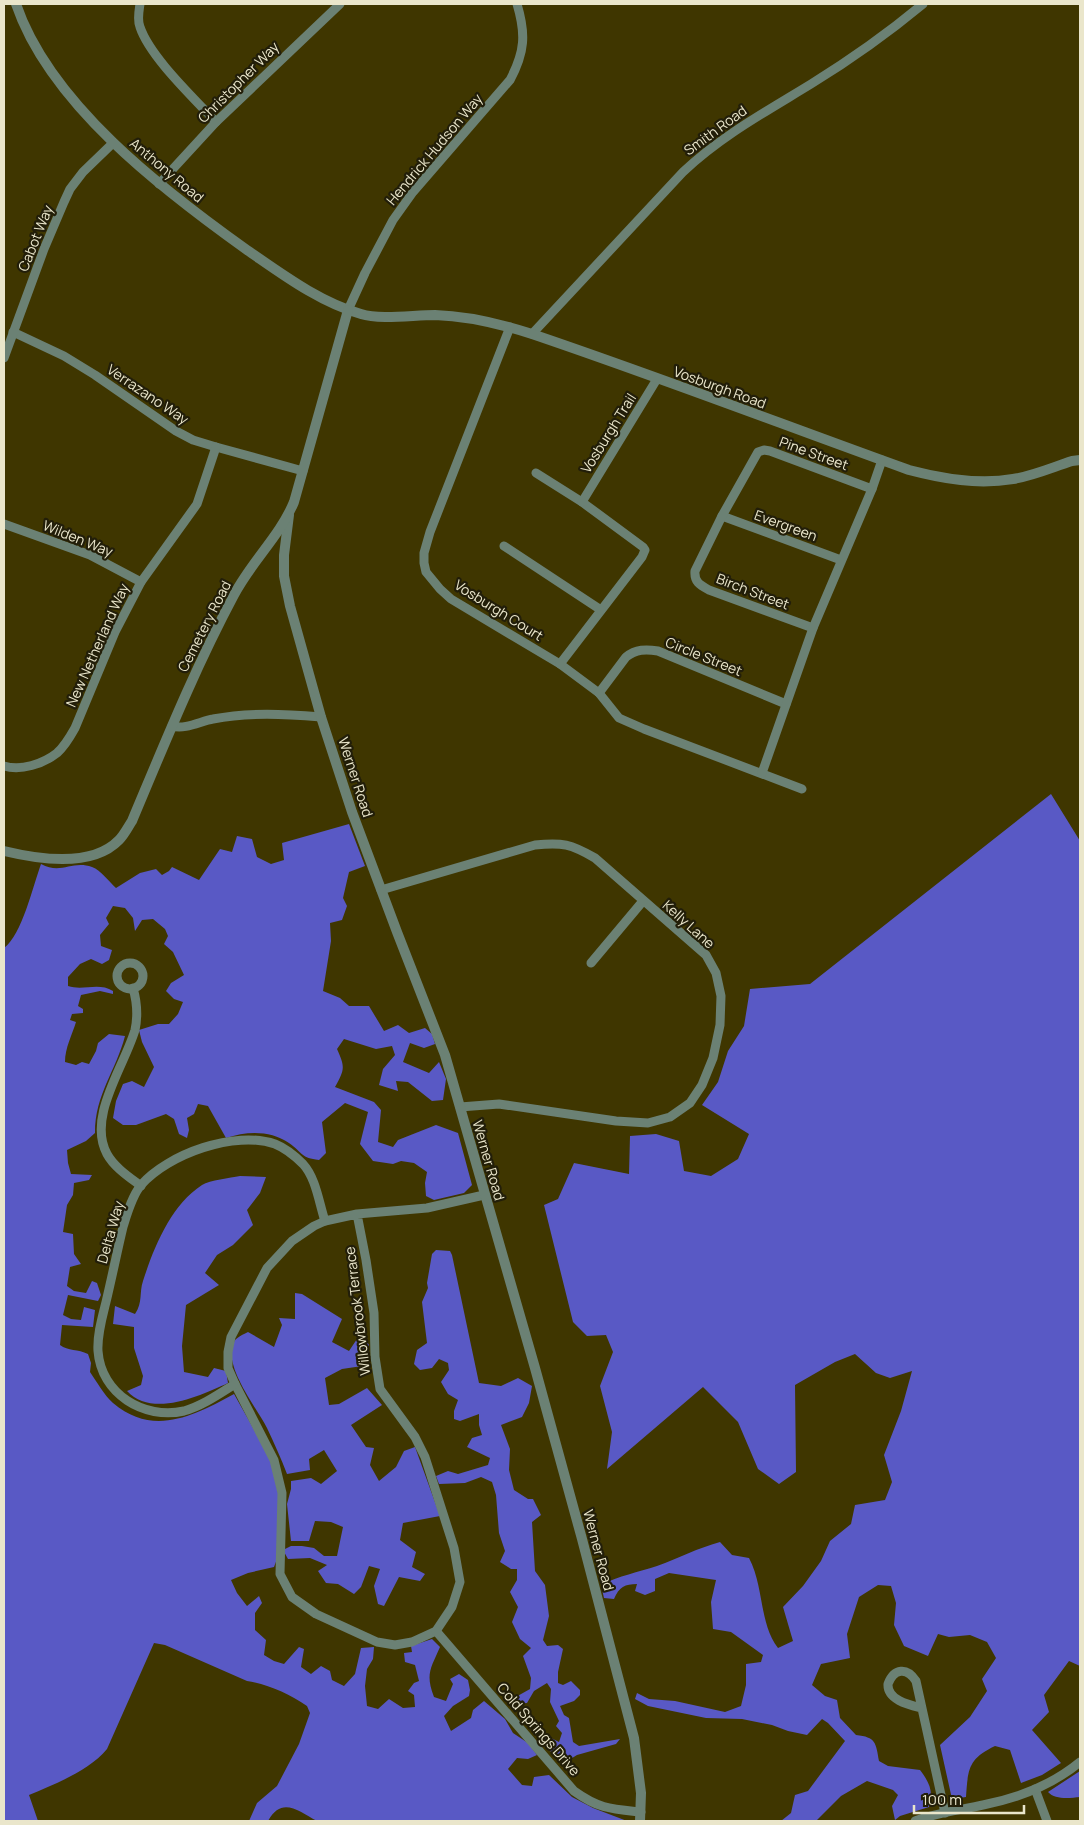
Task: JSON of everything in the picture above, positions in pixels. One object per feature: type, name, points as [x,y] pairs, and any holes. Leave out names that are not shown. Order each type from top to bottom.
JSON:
[{"type":"street","name":"Anthony Road","points":[[16,4],[32,42],[50,71],[113,143],[159,184],[212,225],[310,292],[348,310]]},
{"type":"street","points":[[140,4],[138,19],[140,28],[155,54],[216,122]]},
{"type":"street","name":"Christopher Way","points":[[159,184],[216,122],[340,4]]},
{"type":"street","name":"Hendrick Hudson Way","points":[[348,310],[365,273],[398,213],[413,192],[510,80],[519,64],[523,49],[521,19],[517,4]]},
{"type":"street","name":"Smith Road","points":[[532,334],[701,155],[889,31],[923,4]]},
{"type":"street","name":"Cabot Way","points":[[4,358],[44,249],[70,189],[83,172],[113,143]]},
{"type":"street","name":"Vosburgh Road","points":[[348,310],[366,316],[435,315],[460,317],[510,327],[719,400],[882,460],[939,478],[989,482],[1014,479],[1080,460]]},
{"type":"street","name":"Cemetery Road","points":[[4,851],[28,856],[84,858],[101,853],[119,840],[132,821],[204,654],[239,586],[289,515],[348,310]]},
{"type":"street","name":"Vosburgh Court","points":[[510,327],[430,532],[424,552],[424,563],[426,572],[431,580],[451,599],[560,664],[599,693],[619,718],[802,789]]},
{"type":"street","name":"Verrazano Way","points":[[13,332],[64,356],[176,431],[194,440],[303,470]]},
{"type":"street","name":"Vosburgh Trail","points":[[582,502],[657,379]]},
{"type":"street","name":"New Netherland Way","points":[[4,766],[16,768],[38,764],[56,754],[67,742],[75,728],[115,632],[141,582],[197,504],[216,447]]},
{"type":"street","name":"Pine Street","points":[[722,516],[752,460],[758,452],[764,450],[872,489]]},
{"type":"street","points":[[762,773],[813,628],[872,489],[882,460]]},
{"type":"street","points":[[536,473],[582,502],[645,550],[560,664]]},
{"type":"street","name":"Werner Road","points":[[289,515],[284,555],[284,576],[290,606],[321,717],[352,812],[445,1055],[535,1368],[634,1738],[641,1793],[640,1817]]},
{"type":"street","name":"Evergreen","points":[[722,516],[841,560]]},
{"type":"street","name":"Birch Street","points":[[722,516],[695,571],[694,578],[698,584],[813,628]]},
{"type":"street","name":"Wilden Way","points":[[4,524],[90,555],[141,582]]},
{"type":"street","points":[[504,546],[601,610]]},
{"type":"street","name":"Circle Street","points":[[599,693],[632,653],[648,650],[658,651],[786,704]]},
{"type":"street","points":[[172,726],[179,727],[213,719],[261,714],[321,717]]},
{"type":"street","name":"Kelly Lane","points":[[381,890],[534,845],[554,843],[575,846],[595,858],[706,955],[716,972],[721,996],[720,1025],[712,1058],[702,1085],[690,1103],[670,1117],[648,1123],[616,1121],[499,1104],[460,1107]]},
{"type":"street","points":[[591,963],[643,901]]},
{"type":"street","points":[[133,988],[136,1007],[135,1030],[104,1108],[100,1140],[108,1156],[140,1186]]},
{"type":"street","name":"Delta Way","points":[[235,1384],[203,1404],[186,1410],[167,1413],[147,1411],[128,1402],[116,1391],[100,1364],[98,1336],[123,1227],[127,1213],[140,1186],[156,1171],[198,1150],[237,1140],[257,1140],[275,1144],[290,1153],[303,1165],[310,1174],[325,1221]]},
{"type":"street","points":[[436,1631],[412,1642],[395,1644],[377,1642],[316,1614],[292,1597],[280,1574],[282,1493],[274,1460],[228,1368],[228,1352],[231,1337],[267,1268],[292,1241],[314,1226],[325,1221],[356,1214],[427,1208],[484,1195]]},
{"type":"street","name":"Willowbrook Terrace","points":[[356,1214],[366,1260],[374,1313],[375,1357],[380,1389],[415,1437],[425,1457],[445,1518],[460,1574],[460,1582],[452,1607],[436,1631]]},
{"type":"street","name":"Cold Springs Drive","points":[[436,1631],[574,1791],[591,1803],[640,1817]]},
{"type":"street","points":[[922,1708],[899,1700],[890,1693],[888,1684],[894,1674],[899,1671],[906,1671],[912,1674],[916,1681],[922,1708],[945,1813]]},
{"type":"street","points":[[915,1821],[1005,1800],[1054,1782],[1080,1762]]},
{"type":"street","points":[[1035,1789],[1048,1821]]},
{"type":"shaded area","points":[[1051,794],[1080,841],[1080,1666],[1069,1661],[1044,1695],[1049,1712],[1032,1730],[1061,1763],[1042,1775],[1021,1783],[1010,1750],[995,1746],[974,1760],[969,1772],[966,1797],[952,1799],[940,1745],[970,1717],[987,1691],[982,1679],[996,1658],[987,1642],[970,1635],[949,1637],[938,1634],[928,1656],[904,1646],[894,1625],[896,1603],[891,1586],[878,1585],[859,1597],[847,1634],[850,1658],[821,1664],[812,1685],[825,1696],[837,1700],[840,1718],[856,1735],[868,1737],[874,1742],[879,1761],[888,1766],[920,1770],[931,1791],[929,1807],[900,1816],[895,1820],[892,1806],[898,1795],[893,1790],[867,1781],[841,1796],[816,1821],[781,1821],[791,1813],[795,1795],[808,1791],[845,1741],[822,1719],[807,1735],[742,1719],[706,1718],[648,1706],[635,1699],[637,1693],[649,1699],[675,1701],[725,1712],[741,1706],[746,1685],[746,1664],[761,1662],[763,1655],[731,1632],[713,1629],[711,1602],[716,1580],[669,1573],[655,1579],[655,1591],[645,1595],[635,1591],[637,1584],[629,1585],[620,1589],[614,1599],[604,1598],[601,1585],[720,1542],[732,1555],[749,1558],[757,1580],[764,1616],[778,1648],[793,1641],[783,1607],[803,1586],[821,1561],[830,1541],[851,1524],[855,1505],[885,1500],[892,1482],[884,1455],[901,1411],[912,1371],[890,1378],[876,1373],[855,1354],[835,1362],[795,1385],[796,1472],[779,1484],[758,1469],[738,1422],[703,1387],[607,1469],[612,1432],[600,1386],[613,1352],[606,1335],[587,1336],[573,1322],[544,1205],[558,1199],[574,1163],[629,1174],[630,1136],[656,1134],[679,1141],[684,1171],[711,1176],[738,1159],[749,1134],[702,1105],[718,1082],[728,1051],[744,1026],[750,989],[810,984]]},
{"type":"shaded area","points":[[349,824],[365,866],[349,872],[343,898],[347,906],[342,920],[330,923],[331,941],[323,991],[340,998],[349,1006],[369,1006],[384,1031],[398,1025],[409,1033],[425,1028],[432,1034],[435,1044],[424,1048],[410,1043],[403,1062],[429,1073],[439,1062],[446,1079],[443,1100],[432,1101],[408,1082],[396,1081],[398,1091],[379,1085],[383,1069],[395,1055],[392,1046],[376,1049],[344,1039],[337,1049],[343,1068],[335,1087],[374,1102],[381,1110],[378,1142],[393,1147],[398,1140],[436,1125],[458,1133],[472,1185],[464,1193],[434,1200],[426,1196],[425,1183],[427,1172],[414,1163],[401,1161],[393,1164],[373,1161],[360,1144],[368,1112],[345,1103],[322,1122],[326,1153],[319,1160],[305,1156],[282,1139],[266,1134],[250,1133],[226,1138],[208,1106],[198,1104],[194,1114],[187,1118],[189,1130],[187,1138],[179,1134],[174,1119],[166,1114],[136,1125],[123,1125],[113,1118],[116,1101],[123,1084],[132,1081],[144,1087],[154,1067],[142,1042],[139,1030],[158,1024],[169,1024],[178,1014],[183,1002],[174,999],[166,991],[171,983],[184,975],[173,952],[164,944],[168,936],[165,929],[153,919],[142,920],[135,931],[133,918],[125,908],[113,906],[106,918],[109,924],[100,935],[101,946],[112,950],[109,960],[102,964],[91,959],[80,964],[68,977],[68,986],[108,988],[113,991],[113,994],[100,991],[81,995],[78,1006],[83,1009],[83,1013],[72,1014],[70,1020],[76,1022],[67,1047],[65,1062],[76,1065],[82,1062],[89,1064],[98,1043],[109,1034],[125,1036],[98,1106],[95,1133],[86,1141],[67,1150],[71,1174],[92,1175],[89,1180],[74,1183],[73,1195],[67,1205],[63,1232],[73,1234],[74,1254],[81,1264],[70,1267],[67,1286],[74,1291],[86,1293],[92,1281],[97,1283],[101,1295],[98,1301],[68,1295],[63,1315],[71,1319],[81,1320],[84,1307],[95,1310],[93,1327],[62,1325],[60,1345],[88,1354],[91,1363],[90,1372],[107,1396],[113,1403],[128,1413],[143,1419],[158,1421],[174,1420],[204,1409],[234,1394],[270,1458],[279,1497],[277,1559],[274,1567],[248,1573],[231,1580],[237,1593],[247,1606],[259,1596],[262,1603],[255,1613],[255,1630],[266,1640],[264,1655],[284,1664],[299,1647],[304,1649],[301,1667],[311,1674],[321,1666],[330,1671],[332,1680],[344,1686],[355,1674],[361,1648],[374,1647],[373,1659],[367,1669],[365,1686],[367,1706],[378,1709],[389,1699],[403,1708],[415,1707],[414,1695],[408,1691],[414,1683],[419,1681],[415,1665],[405,1662],[404,1653],[412,1652],[411,1646],[432,1639],[440,1647],[430,1671],[431,1689],[434,1697],[446,1701],[453,1684],[450,1679],[459,1674],[468,1680],[469,1696],[453,1706],[444,1716],[451,1731],[471,1718],[473,1710],[484,1701],[505,1719],[513,1733],[528,1743],[537,1755],[528,1759],[517,1758],[508,1769],[522,1785],[532,1786],[534,1777],[549,1775],[572,1797],[593,1808],[627,1821],[317,1821],[297,1810],[285,1807],[273,1813],[268,1821],[249,1821],[257,1803],[277,1786],[299,1744],[310,1713],[307,1706],[278,1690],[263,1684],[247,1681],[165,1645],[154,1643],[107,1749],[100,1757],[81,1770],[29,1795],[38,1821],[4,1821],[4,948],[10,942],[22,922],[41,864],[55,868],[78,865],[92,867],[102,873],[116,888],[140,873],[156,869],[162,875],[172,867],[199,880],[220,849],[232,852],[237,836],[252,839],[257,857],[271,864],[284,860],[282,843]]},
{"type":"shaded area","points":[[240,1176],[266,1177],[260,1193],[247,1210],[253,1225],[233,1245],[217,1255],[205,1273],[219,1285],[186,1305],[182,1346],[184,1372],[208,1377],[214,1368],[226,1371],[228,1383],[204,1394],[176,1402],[163,1404],[149,1403],[137,1399],[127,1391],[141,1385],[143,1376],[134,1348],[134,1327],[113,1324],[115,1306],[135,1314],[139,1305],[143,1281],[158,1241],[173,1215],[191,1193],[206,1183]]},
{"type":"shaded area","points":[[436,1250],[450,1251],[452,1255],[479,1383],[501,1386],[518,1378],[532,1386],[529,1403],[522,1417],[501,1425],[510,1449],[509,1470],[514,1490],[528,1499],[533,1499],[541,1515],[532,1522],[535,1571],[545,1585],[549,1616],[543,1640],[547,1646],[558,1645],[563,1649],[558,1672],[558,1683],[563,1685],[571,1681],[580,1690],[580,1695],[574,1701],[560,1706],[564,1715],[569,1718],[573,1742],[579,1746],[620,1739],[616,1744],[577,1755],[564,1763],[541,1743],[547,1736],[559,1742],[562,1733],[556,1726],[559,1721],[550,1702],[551,1689],[547,1683],[534,1691],[527,1703],[516,1704],[514,1698],[530,1689],[531,1678],[523,1656],[531,1648],[520,1639],[512,1622],[518,1607],[510,1592],[517,1580],[517,1569],[511,1569],[500,1562],[505,1551],[499,1533],[496,1495],[492,1482],[481,1477],[465,1483],[439,1484],[436,1476],[448,1471],[458,1474],[488,1465],[490,1458],[467,1447],[472,1438],[482,1435],[479,1425],[479,1414],[460,1421],[454,1419],[454,1411],[458,1400],[448,1394],[441,1382],[449,1370],[448,1363],[439,1359],[432,1368],[420,1370],[414,1364],[417,1350],[427,1343],[422,1302],[428,1288],[427,1283],[432,1254]]},
{"type":"shaded area","points":[[295,1293],[302,1294],[342,1319],[332,1342],[349,1351],[361,1333],[369,1345],[369,1365],[342,1369],[325,1378],[329,1405],[339,1404],[367,1388],[382,1405],[351,1425],[366,1447],[374,1448],[370,1465],[379,1481],[396,1467],[404,1451],[415,1447],[440,1516],[403,1523],[400,1540],[416,1552],[412,1567],[425,1574],[420,1581],[399,1577],[384,1606],[378,1604],[374,1586],[380,1569],[369,1566],[361,1587],[354,1594],[338,1584],[326,1583],[318,1571],[327,1565],[310,1558],[288,1559],[283,1550],[291,1546],[302,1546],[314,1548],[324,1556],[337,1556],[343,1527],[331,1522],[315,1521],[309,1541],[291,1541],[287,1504],[291,1481],[311,1478],[321,1484],[337,1471],[324,1450],[309,1459],[310,1470],[287,1474],[267,1428],[238,1378],[232,1357],[232,1347],[236,1339],[248,1332],[274,1347],[282,1325],[279,1318],[295,1319]]},
{"type":"shaded area","points":[[1080,1771],[1080,1797],[1059,1797],[1048,1792]]}]
